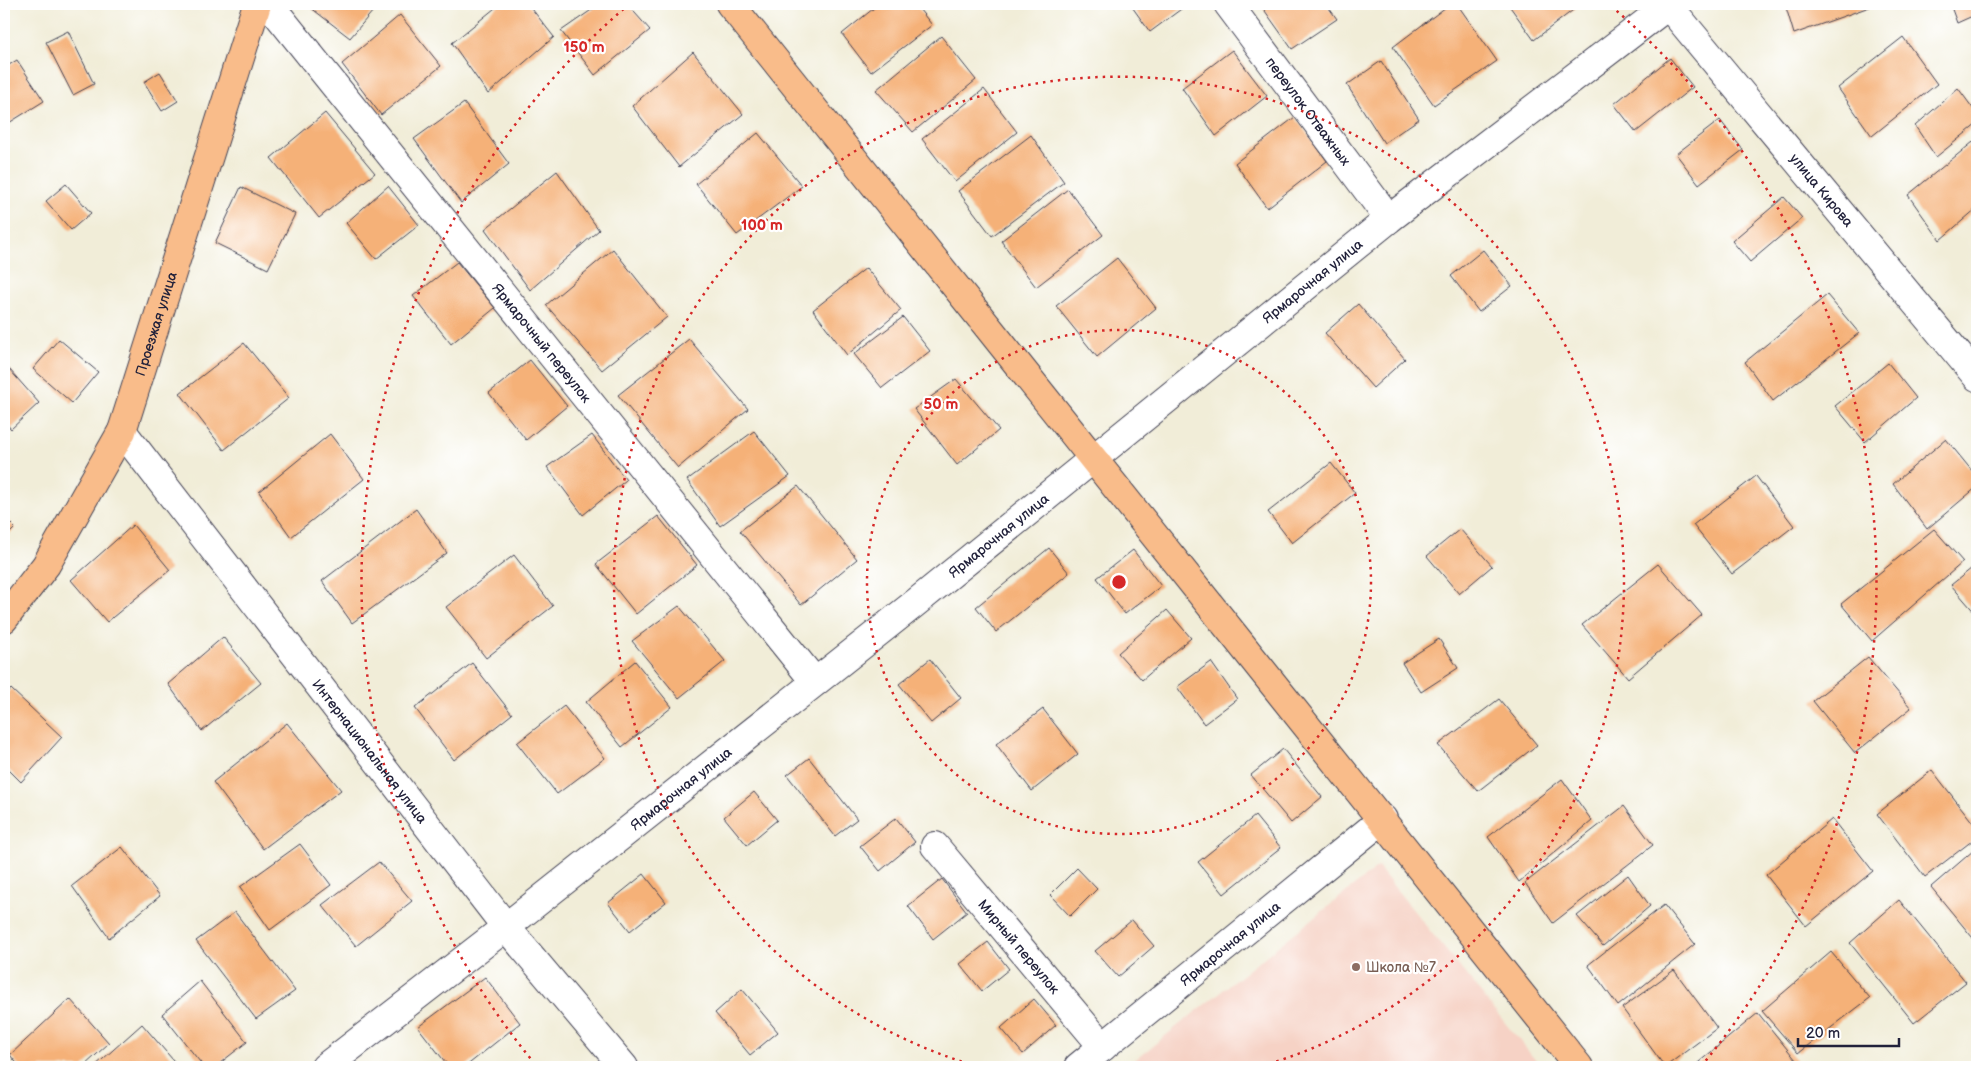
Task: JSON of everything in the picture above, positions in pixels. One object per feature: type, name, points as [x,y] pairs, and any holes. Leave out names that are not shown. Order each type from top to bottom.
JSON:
[{"type":"main road","name":"Проезжая улица","points":[[4,620],[46,565],[122,431],[258,4]]},
{"type":"main road","points":[[730,4],[1091,458],[1383,819],[1579,1067]]},
{"type":"street","name":"Ярмарочный переулок","points":[[269,4],[815,682]]},
{"type":"street","name":"переулок Отважных","points":[[1228,4],[1388,219]]},
{"type":"street","name":"Ярмарочная улица","points":[[325,1067],[506,927],[815,682],[1388,219],[1668,4]]},
{"type":"street","name":"улица Кирова","points":[[1668,4],[1977,378]]},
{"type":"street","name":"Интернациональная улица","points":[[122,431],[506,927],[624,1067]]},
{"type":"street","name":"Ярмарочная улица","points":[[1078,1067],[1383,819]]},
{"type":"street","name":"Мирный переулок","points":[[935,846],[1103,1047]]},
{"type":"shaded area","name":"Школа №7","points":[[1378,867],[1541,1067],[1126,1067]]},
{"type":"building","points":[[306,4],[379,4],[350,38]]},
{"type":"building","points":[[500,4],[528,4],[554,37],[488,94],[452,43]]},
{"type":"building","points":[[600,4],[627,4],[650,30],[595,75],[561,31]]},
{"type":"building","points":[[879,4],[915,4],[932,25],[871,72],[842,34]]},
{"type":"building","points":[[1130,4],[1188,4],[1150,32]]},
{"type":"building","points":[[1260,4],[1326,4],[1337,19],[1292,49]]},
{"type":"building","points":[[1450,4],[1457,4],[1497,61],[1434,105],[1393,47]]},
{"type":"building","points":[[1508,4],[1581,4],[1534,40]]},
{"type":"building","points":[[1785,4],[1871,4],[1872,6],[1794,34]]},
{"type":"building","points":[[1950,4],[1977,4],[1977,14],[1957,23]]},
{"type":"building","points":[[400,15],[441,66],[381,115],[342,64]]},
{"type":"building","points":[[68,31],[94,84],[73,95],[46,42]]},
{"type":"building","points":[[941,36],[976,80],[913,132],[876,90]]},
{"type":"building","points":[[1903,37],[1937,84],[1872,136],[1838,88]]},
{"type":"building","points":[[1232,50],[1267,96],[1216,136],[1182,88]]},
{"type":"building","points":[[693,52],[743,114],[679,167],[632,106]]},
{"type":"building","points":[[1670,58],[1693,87],[1636,132],[1614,104]]},
{"type":"building","points":[[17,60],[44,101],[4,126],[4,68]]},
{"type":"building","points":[[1381,61],[1419,119],[1384,143],[1347,85]]},
{"type":"building","points":[[160,72],[178,101],[162,111],[144,82]]},
{"type":"building","points":[[1958,88],[1977,114],[1977,124],[1936,157],[1915,126]]},
{"type":"building","points":[[984,89],[1017,132],[955,182],[922,139]]},
{"type":"building","points":[[464,103],[509,164],[461,203],[414,139]]},
{"type":"building","points":[[325,113],[375,173],[319,218],[271,158]]},
{"type":"building","points":[[1295,117],[1327,161],[1267,208],[1235,163]]},
{"type":"building","points":[[1720,120],[1743,150],[1699,184],[1676,154]]},
{"type":"building","points":[[758,133],[802,186],[737,235],[696,184]]},
{"type":"building","points":[[1031,135],[1064,182],[992,236],[958,191]]},
{"type":"building","points":[[1973,142],[1977,147],[1977,208],[1940,240],[1908,195]]},
{"type":"building","points":[[557,171],[599,230],[530,290],[485,229]]},
{"type":"building","points":[[66,184],[91,213],[71,230],[46,201]]},
{"type":"building","points":[[388,186],[419,225],[376,259],[346,223]]},
{"type":"building","points":[[241,187],[295,214],[268,269],[215,243]]},
{"type":"building","points":[[1068,189],[1103,235],[1036,287],[1001,241]]},
{"type":"building","points":[[1784,197],[1802,218],[1750,262],[1732,241]]},
{"type":"building","points":[[613,249],[667,317],[602,370],[546,305]]},
{"type":"building","points":[[1483,250],[1512,286],[1479,312],[1451,276]]},
{"type":"building","points":[[1117,258],[1156,308],[1097,357],[1056,306]]},
{"type":"building","points":[[457,262],[495,308],[451,344],[413,296]]},
{"type":"building","points":[[866,268],[901,310],[847,355],[813,310]]},
{"type":"building","points":[[1827,295],[1859,333],[1773,401],[1745,362]]},
{"type":"building","points":[[1358,304],[1405,359],[1373,388],[1325,333]]},
{"type":"building","points":[[903,317],[930,351],[882,388],[854,354]]},
{"type":"building","points":[[59,339],[98,372],[72,403],[33,369]]},
{"type":"building","points":[[689,339],[748,409],[678,468],[618,395]]},
{"type":"building","points":[[244,343],[289,398],[224,450],[180,393]]},
{"type":"building","points":[[530,360],[567,406],[526,440],[489,393]]},
{"type":"building","points":[[1888,363],[1916,398],[1865,442],[1835,406]]},
{"type":"building","points":[[9,369],[39,403],[11,429],[4,421],[4,374]]},
{"type":"building","points":[[956,379],[999,430],[957,465],[914,409]]},
{"type":"building","points":[[754,431],[790,476],[720,526],[687,480]]},
{"type":"building","points":[[330,434],[364,479],[291,537],[259,492]]},
{"type":"building","points":[[592,435],[626,480],[583,515],[547,467]]},
{"type":"building","points":[[1946,439],[1977,477],[1977,487],[1927,529],[1893,484]]},
{"type":"building","points":[[1331,463],[1355,493],[1292,543],[1268,512]]},
{"type":"building","points":[[1756,476],[1794,526],[1732,574],[1693,525]]},
{"type":"building","points":[[798,486],[857,559],[801,605],[740,531]]},
{"type":"building","points":[[416,509],[447,553],[352,623],[322,581]]},
{"type":"building","points":[[658,516],[697,565],[636,614],[596,564]]},
{"type":"building","points":[[4,517],[15,528],[4,539]]},
{"type":"building","points":[[133,525],[170,570],[107,622],[71,580]]},
{"type":"building","points":[[1460,529],[1492,566],[1459,594],[1427,556]]},
{"type":"building","points":[[1934,529],[1963,562],[1872,641],[1841,604]]},
{"type":"building","points":[[1049,548],[1069,573],[996,632],[976,607]]},
{"type":"building","points":[[1133,550],[1161,586],[1125,614],[1097,578]]},
{"type":"building","points":[[514,555],[553,606],[486,658],[446,607]]},
{"type":"building","points":[[1658,564],[1702,615],[1628,678],[1582,625]]},
{"type":"building","points":[[1977,564],[1977,615],[1951,585]]},
{"type":"building","points":[[679,606],[725,661],[679,698],[632,641]]},
{"type":"building","points":[[1167,610],[1191,638],[1142,680],[1118,653]]},
{"type":"building","points":[[223,637],[261,683],[202,731],[168,684]]},
{"type":"building","points":[[1439,639],[1458,668],[1421,692],[1402,663]]},
{"type":"building","points":[[1868,657],[1911,708],[1855,753],[1813,701]]},
{"type":"building","points":[[930,659],[961,698],[931,723],[899,684]]},
{"type":"building","points":[[635,661],[672,707],[622,747],[586,702]]},
{"type":"building","points":[[1211,662],[1237,699],[1204,724],[1177,687]]},
{"type":"building","points":[[472,663],[512,714],[454,760],[415,708]]},
{"type":"building","points":[[11,689],[62,737],[21,782],[4,765],[4,696]]},
{"type":"building","points":[[1499,699],[1537,745],[1478,791],[1438,745]]},
{"type":"building","points":[[564,706],[605,758],[557,794],[517,743]]},
{"type":"building","points":[[1043,709],[1078,754],[1032,791],[996,744]]},
{"type":"building","points":[[287,723],[341,790],[263,849],[213,782]]},
{"type":"building","points":[[1283,749],[1322,797],[1291,823],[1251,775]]},
{"type":"building","points":[[809,758],[857,819],[835,836],[787,775]]},
{"type":"building","points":[[1932,770],[1977,828],[1977,837],[1925,877],[1877,814]]},
{"type":"building","points":[[1562,779],[1592,821],[1519,882],[1488,837]]},
{"type":"building","points":[[754,792],[777,820],[747,845],[724,817]]},
{"type":"building","points":[[1624,806],[1653,845],[1553,923],[1525,883]]},
{"type":"building","points":[[1255,816],[1281,848],[1224,894],[1198,862]]},
{"type":"building","points":[[896,818],[915,842],[880,871],[860,846]]},
{"type":"building","points":[[1832,819],[1873,871],[1806,926],[1766,875]]},
{"type":"building","points":[[300,844],[331,885],[270,930],[240,887]]},
{"type":"building","points":[[122,847],[160,896],[109,938],[72,886]]},
{"type":"building","points":[[1974,850],[1977,855],[1977,943],[1931,887]]},
{"type":"building","points":[[379,862],[412,901],[356,946],[322,905]]},
{"type":"building","points":[[1077,868],[1097,889],[1070,916],[1050,895]]},
{"type":"building","points":[[644,874],[666,902],[630,931],[608,903]]},
{"type":"building","points":[[1628,875],[1650,906],[1603,946],[1577,916]]},
{"type":"building","points":[[942,879],[967,912],[933,939],[908,906]]},
{"type":"building","points":[[1899,900],[1966,982],[1914,1023],[1850,943]]},
{"type":"building","points":[[1664,905],[1695,944],[1618,1006],[1588,965]]},
{"type":"building","points":[[235,912],[295,991],[256,1019],[196,941]]},
{"type":"building","points":[[1132,920],[1154,946],[1118,977],[1095,951]]},
{"type":"building","points":[[988,942],[1009,969],[982,991],[960,964]]},
{"type":"building","points":[[1831,952],[1870,998],[1798,1053],[1762,1011]]},
{"type":"building","points":[[1674,970],[1717,1028],[1665,1067],[1622,1008]]},
{"type":"building","points":[[485,977],[520,1023],[465,1067],[449,1067],[418,1027]]},
{"type":"building","points":[[200,981],[247,1042],[215,1067],[204,1067],[162,1014]]},
{"type":"building","points":[[742,989],[778,1032],[750,1055],[715,1013]]},
{"type":"building","points":[[70,999],[109,1043],[83,1067],[20,1067],[10,1055]]},
{"type":"building","points":[[1034,999],[1056,1025],[1023,1054],[1001,1028]]},
{"type":"building","points":[[1758,1013],[1796,1060],[1788,1067],[1693,1067]]},
{"type":"building","points":[[142,1024],[179,1067],[94,1067]]},
{"type":"place","name":"Школа №7","points":[[1356,967]]}]
